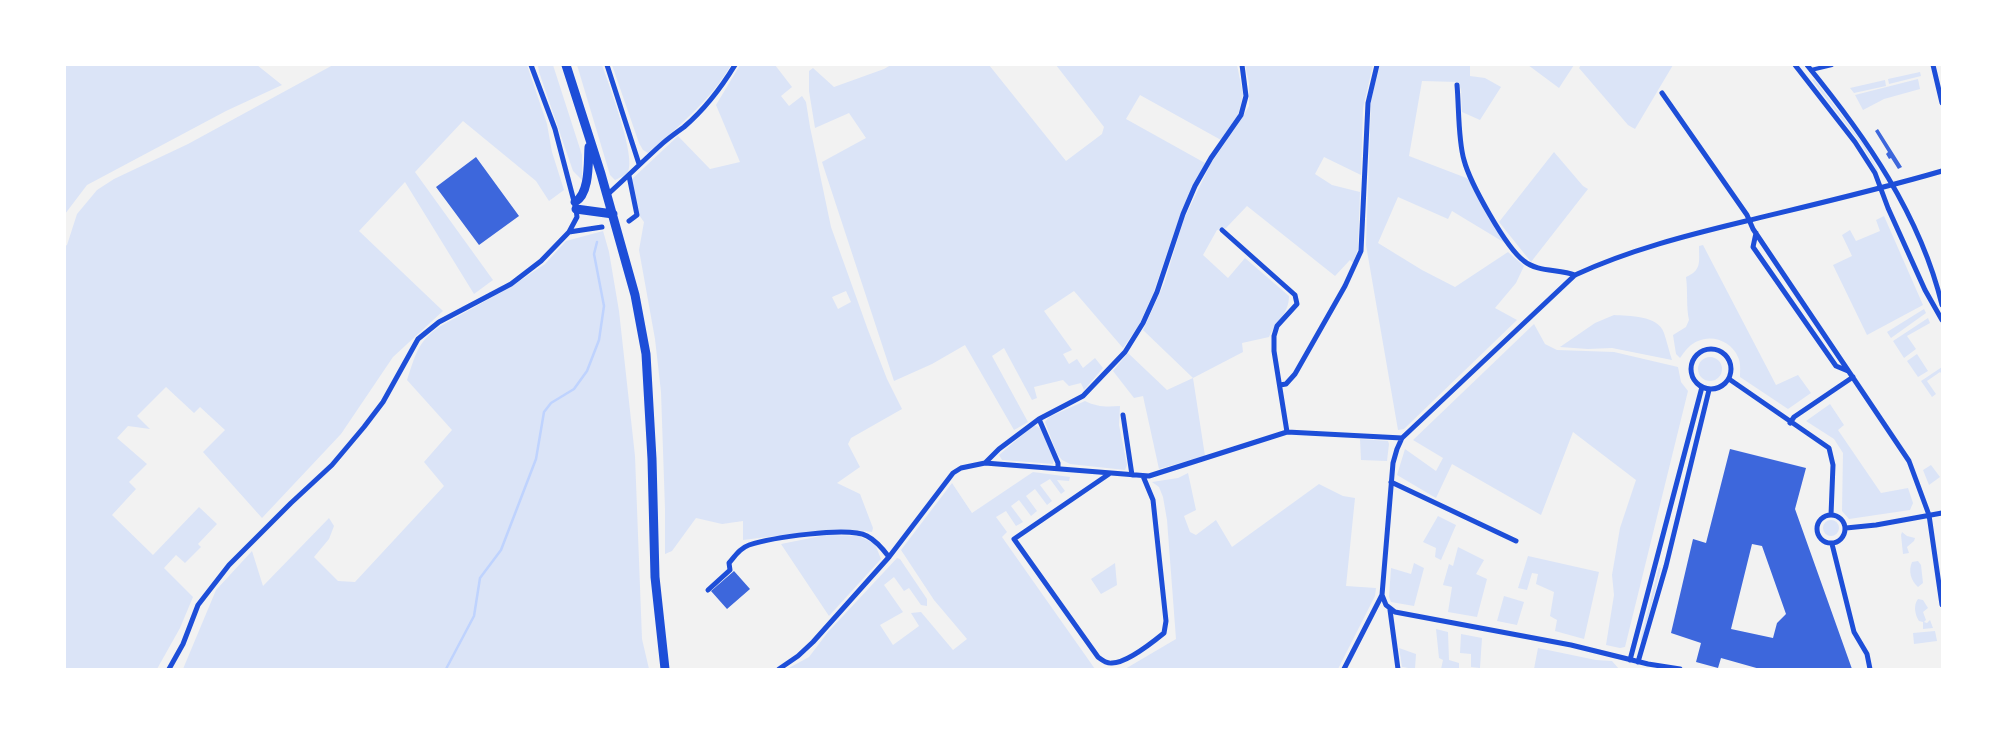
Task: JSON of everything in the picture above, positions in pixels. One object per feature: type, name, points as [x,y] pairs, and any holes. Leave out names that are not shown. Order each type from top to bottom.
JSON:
[{"type":"highway","points":[[566,65],[613,214],[635,295],[646,354],[652,459],[655,577],[665,669]]},
{"type":"highway","points":[[589,139],[588,171],[584,193],[576,205],[613,214]]},
{"type":"street","points":[[169,669],[184,644],[198,605],[229,565],[291,502],[332,464],[364,428],[383,402],[418,339],[439,322],[511,284],[541,261],[569,232],[577,217],[576,205],[555,129],[531,65]]},
{"type":"street","points":[[607,65],[639,164]]},
{"type":"street","points":[[607,195],[703,108],[718,92],[735,65]]},
{"type":"street","points":[[985,463],[998,449],[1039,418],[1083,396],[1125,352],[1143,322],[1157,292],[1180,221],[1195,186],[1211,158],[1241,115],[1246,96],[1242,65]]},
{"type":"street","points":[[1280,384],[1286,384],[1295,374],[1345,286],[1361,251],[1368,103],[1377,65]]},
{"type":"street","points":[[1795,65],[1862,152],[1875,173],[1888,208],[1925,290],[1942,320]]},
{"type":"street","points":[[1807,65],[1859,133],[1903,202],[1935,280],[1942,305]]},
{"type":"street","points":[[1804,76],[1811,70],[1832,65]]},
{"type":"street","points":[[1933,66],[1942,103]]},
{"type":"street","points":[[1457,84],[1463,160],[1483,201],[1512,249],[1524,262],[1535,267],[1558,270],[1575,275]]},
{"type":"street","points":[[1662,93],[1910,461],[1929,515],[1942,604]]},
{"type":"street","points":[[1398,669],[1390,610],[1383,601],[1382,594],[1391,482],[1397,449],[1402,438],[1575,275],[1599,264],[1678,238],[1881,189],[1942,171]]},
{"type":"street","points":[[629,176],[637,215],[629,221]]},
{"type":"street","points":[[569,232],[602,227]]},
{"type":"street","points":[[1222,230],[1295,295],[1297,304],[1277,326],[1274,336],[1274,351],[1287,432]]},
{"type":"street","points":[[1756,233],[1753,247],[1836,366],[1849,371]]},
{"type":"street","points":[[1710,349],[1720,351],[1728,358],[1731,368],[1729,379],[1724,385],[1709,390],[1702,387],[1694,380],[1691,370],[1693,360],[1700,352],[1710,349]]},
{"type":"street","points":[[1790,423],[1794,417],[1853,378]]},
{"type":"street","points":[[1729,379],[1790,423],[1829,448],[1833,465],[1831,515]]},
{"type":"street","points":[[1630,660],[1702,387]]},
{"type":"street","points":[[1638,662],[1666,566],[1709,390]]},
{"type":"street","points":[[1123,415],[1132,475]]},
{"type":"street","points":[[1039,418],[1058,463],[1058,468]]},
{"type":"street","points":[[779,669],[806,651],[889,557],[953,473],[961,468],[985,463],[1143,476],[1164,472],[1287,432],[1402,438]]},
{"type":"street","points":[[1109,473],[1014,539],[1098,657],[1113,664],[1123,660],[1164,633],[1166,621],[1153,500],[1143,476]]},
{"type":"street","points":[[1391,482],[1516,541]]},
{"type":"street","points":[[1846,528],[1876,525],[1942,513]]},
{"type":"street","points":[[1831,515],[1838,516],[1844,521],[1846,528],[1844,536],[1832,544],[1819,537],[1817,530],[1818,523],[1823,517],[1831,515]]},
{"type":"street","points":[[708,590],[730,570],[729,563],[737,553],[748,545],[803,535],[840,531],[868,536],[889,557]]},
{"type":"street","points":[[1832,544],[1854,632],[1867,654],[1870,669]]},
{"type":"street","points":[[1344,669],[1382,594]]},
{"type":"street","points":[[1390,610],[1571,645],[1638,662],[1680,669]]},
{"type":"street","points":[[1648,664],[1658,669]]},
{"type":"shaded area","points":[[65,65],[257,65],[282,85],[226,111],[87,185],[65,214]]},
{"type":"shaded area","points":[[333,65],[527,65],[547,124],[552,152],[564,190],[549,201],[536,181],[463,121],[415,172],[493,280],[474,294],[405,182],[359,231],[443,311],[393,357],[341,434],[262,518],[203,452],[225,430],[200,407],[194,413],[166,387],[137,416],[150,429],[128,426],[117,438],[147,464],[129,482],[136,489],[112,515],[153,555],[199,507],[217,524],[198,544],[201,547],[185,563],[176,555],[164,568],[193,597],[180,628],[157,669],[65,669],[65,246],[67,245],[77,214],[97,190],[114,179],[188,144]]},
{"type":"shaded area","points":[[538,65],[553,65],[582,155],[582,180],[573,171]]},
{"type":"shaded area","points":[[577,65],[602,65],[615,101],[624,132],[629,168],[624,175],[615,180],[610,175]]},
{"type":"shaded area","points":[[612,65],[731,65],[704,102],[648,153],[643,150],[639,143]]},
{"type":"shaded area","points":[[740,65],[775,65],[792,87],[781,96],[789,106],[802,96],[806,102],[831,227],[887,379],[902,409],[851,438],[848,444],[860,467],[837,483],[860,494],[873,528],[872,532],[835,530],[778,539],[776,536],[743,540],[743,521],[722,524],[696,518],[672,551],[665,554],[661,392],[655,339],[639,250],[644,222],[639,215],[631,180],[678,136],[710,169],[740,162],[716,105]],"holes":[[[846,291],[851,302],[838,309],[832,297]]]},
{"type":"shaded area","points":[[891,65],[989,65],[1066,161],[1102,134],[1104,127],[1056,65],[1237,65],[1243,94],[1238,116],[1221,140],[1140,95],[1126,119],[1205,163],[1179,218],[1153,294],[1139,325],[1123,348],[1074,291],[1044,311],[1072,350],[1063,354],[1069,364],[1077,359],[1083,368],[1095,358],[1103,368],[1084,390],[1081,383],[1069,386],[1063,380],[1034,387],[1037,398],[1032,400],[1004,348],[992,356],[1028,422],[1014,430],[965,345],[932,364],[894,381],[822,162],[866,138],[849,113],[815,128],[809,91],[809,71],[813,68],[834,87]]},
{"type":"shaded area","points":[[1245,65],[1373,65],[1363,108],[1361,175],[1324,157],[1315,174],[1332,185],[1360,192],[1358,249],[1353,263],[1350,260],[1335,276],[1247,206],[1226,228],[1217,230],[1203,255],[1228,278],[1245,258],[1289,296],[1287,308],[1269,337],[1242,343],[1243,352],[1193,378],[1143,330],[1164,284],[1184,219],[1211,163],[1249,106],[1249,83]]},
{"type":"shaded area","points":[[1380,65],[1470,65],[1470,76],[1485,78],[1501,87],[1480,120],[1462,112],[1461,90],[1458,82],[1422,81],[1409,156],[1469,179],[1505,243],[1452,211],[1448,219],[1398,197],[1378,243],[1422,270],[1455,287],[1508,252],[1524,266],[1516,283],[1495,308],[1517,320],[1404,429],[1398,430],[1366,245],[1371,100]]},
{"type":"shaded area","points":[[1528,65],[1574,65],[1559,88]]},
{"type":"shaded area","points":[[1581,65],[1673,65],[1635,129],[1628,125],[1579,68]]},
{"type":"shaded area","points":[[1920,72],[1921,76],[1889,84],[1888,79]]},
{"type":"shaded area","points":[[1814,79],[1864,145],[1877,171],[1862,145],[1812,80]]},
{"type":"shaded area","points":[[1918,79],[1920,89],[1884,99],[1863,110],[1855,95]]},
{"type":"shaded area","points":[[1885,80],[1886,86],[1854,93],[1850,88]]},
{"type":"shaded area","points":[[1554,152],[1583,186],[1588,189],[1531,262],[1499,222]]},
{"type":"shaded area","points":[[1884,216],[1923,305],[1867,335],[1833,265],[1852,256],[1842,235],[1850,230],[1856,241],[1880,231],[1876,220]]},
{"type":"shaded area","points":[[603,231],[609,252],[619,311],[635,456],[642,639],[649,669],[183,669],[216,590],[252,551],[263,586],[329,518],[334,526],[329,539],[314,557],[338,581],[355,582],[444,486],[424,462],[452,430],[407,380],[421,344],[439,327],[512,286],[545,264],[566,241]]},
{"type":"shaded area","points":[[1703,245],[1776,385],[1798,375],[1811,393],[1788,409],[1740,377],[1738,357],[1731,347],[1721,341],[1710,338],[1704,339],[1695,342],[1680,358],[1676,354],[1673,335],[1686,327],[1689,320],[1686,277],[1695,271],[1699,265],[1699,246]]},
{"type":"shaded area","points":[[1924,309],[1926,313],[1891,338],[1887,332]]},
{"type":"shaded area","points":[[1614,315],[1635,316],[1656,323],[1664,333],[1672,360],[1612,348],[1560,347],[1595,323]]},
{"type":"shaded area","points":[[1928,318],[1930,323],[1907,336],[1916,349],[1904,358],[1893,341]]},
{"type":"shaded area","points":[[1534,324],[1545,344],[1557,350],[1614,352],[1678,367],[1681,382],[1688,391],[1625,647],[1620,648],[1606,645],[1614,595],[1612,575],[1620,528],[1636,480],[1573,432],[1541,515],[1452,464],[1436,498],[1397,475],[1405,449],[1436,471],[1443,458],[1413,440]]},
{"type":"shaded area","points":[[1128,353],[1167,390],[1193,378],[1205,456],[1159,469],[1143,396],[1134,398],[1113,371]]},
{"type":"shaded area","points":[[1917,354],[1928,371],[1918,377],[1907,361]]},
{"type":"shaded area","points":[[1710,357],[1719,360],[1722,369],[1719,378],[1710,381],[1701,378],[1698,369],[1701,360]]},
{"type":"shaded area","points":[[1942,367],[1942,374],[1940,372],[1927,381],[1936,394],[1932,397],[1921,381]]},
{"type":"shaded area","points":[[1085,401],[1102,406],[1120,406],[1119,425],[1127,465],[1125,470],[1070,464],[1062,460],[1057,454],[1045,422],[1049,417]]},
{"type":"shaded area","points":[[1830,404],[1844,425],[1838,430],[1881,493],[1908,488],[1913,503],[1910,510],[1849,519],[1842,511],[1843,453],[1834,439],[1806,421]]},
{"type":"shaded area","points":[[1034,425],[1040,428],[1054,458],[1053,464],[1002,460],[999,455]]},
{"type":"shaded area","points":[[1360,439],[1388,441],[1387,461],[1361,460]]},
{"type":"shaded area","points":[[1931,465],[1940,477],[1929,485],[1923,470]]},
{"type":"shaded area","points":[[1033,472],[1070,477],[1069,481],[1057,480],[1065,491],[1061,494],[1050,479],[1040,485],[1052,501],[1047,505],[1035,489],[1026,496],[1037,511],[1031,516],[1019,500],[1011,506],[1023,522],[1016,526],[1006,511],[996,517],[1007,532],[1002,537],[1095,669],[787,669],[809,657],[828,632],[897,558],[900,559],[927,599],[927,606],[921,605],[909,588],[904,591],[894,577],[884,585],[903,612],[880,625],[893,645],[919,626],[911,613],[921,612],[953,650],[967,639],[934,600],[901,550],[952,483],[972,513]]},
{"type":"shaded area","points":[[1188,473],[1196,510],[1184,516],[1190,532],[1196,535],[1216,520],[1232,547],[1319,484],[1343,496],[1355,498],[1346,586],[1376,588],[1375,596],[1338,669],[1125,669],[1176,639],[1167,520],[1163,497],[1159,487],[1152,482],[1178,478]]},
{"type":"shaded area","points":[[1438,516],[1456,525],[1441,560],[1435,557],[1436,548],[1423,542]]},
{"type":"shaded area","points":[[1831,520],[1837,522],[1839,528],[1837,534],[1831,536],[1825,534],[1823,528],[1825,522]]},
{"type":"shaded area","points":[[1902,532],[1907,536],[1915,538],[1907,547],[1909,553],[1903,554]]},
{"type":"shaded area","points":[[826,535],[859,536],[875,544],[881,559],[829,616],[781,544]]},
{"type":"shaded area","points":[[1458,547],[1484,560],[1476,574],[1487,579],[1477,617],[1448,612],[1452,587],[1443,585],[1449,564],[1453,566]]},
{"type":"shaded area","points":[[1528,556],[1599,572],[1584,639],[1555,631],[1557,620],[1550,616],[1554,592],[1536,584],[1538,574],[1532,573],[1527,590],[1518,588]]},
{"type":"shaded area","points":[[1918,561],[1921,565],[1923,583],[1918,587],[1912,579],[1910,569],[1912,562]]},
{"type":"shaded area","points":[[1115,563],[1117,585],[1101,594],[1091,579]]},
{"type":"shaded area","points":[[1414,563],[1424,568],[1414,606],[1391,602],[1389,597],[1391,568],[1411,574]]},
{"type":"shaded area","points":[[1659,567],[1661,568],[1642,641],[1640,640]]},
{"type":"shaded area","points":[[1504,596],[1524,602],[1517,625],[1497,621]]},
{"type":"shaded area","points":[[1918,599],[1923,600],[1928,608],[1923,612],[1926,620],[1924,622],[1927,623],[1930,620],[1933,628],[1923,629],[1923,622],[1919,621],[1915,607]]},
{"type":"shaded area","points":[[1436,629],[1448,632],[1449,660],[1459,663],[1459,669],[1441,669],[1443,660],[1439,658]]},
{"type":"shaded area","points":[[1935,631],[1937,641],[1914,644],[1913,633]]},
{"type":"shaded area","points":[[1461,634],[1482,638],[1480,668],[1471,667],[1471,654],[1460,653]]},
{"type":"shaded area","points":[[1399,648],[1416,654],[1415,669],[1402,667]]},
{"type":"shaded area","points":[[1538,648],[1596,660],[1612,661],[1619,669],[1534,669]]},
{"type":"building","points":[[1878,129],[1902,167],[1898,169],[1891,158],[1889,159],[1886,154],[1888,152],[1875,131]]},
{"type":"building","points":[[476,157],[519,216],[479,245],[436,187]]},
{"type":"building","points":[[1730,449],[1806,468],[1795,509],[1852,669],[1760,669],[1721,658],[1718,668],[1696,662],[1701,643],[1671,633],[1693,539],[1706,543]],"holes":[[[1752,544],[1762,546],[1786,614],[1777,623],[1773,638],[1731,629]]]},
{"type":"building","points":[[734,571],[750,589],[727,609],[711,591]]},
{"type":"waterway","points":[[446,669],[474,616],[480,578],[501,550],[536,459],[544,412],[551,403],[574,389],[587,371],[599,340],[604,306],[594,254],[597,242]]}]
